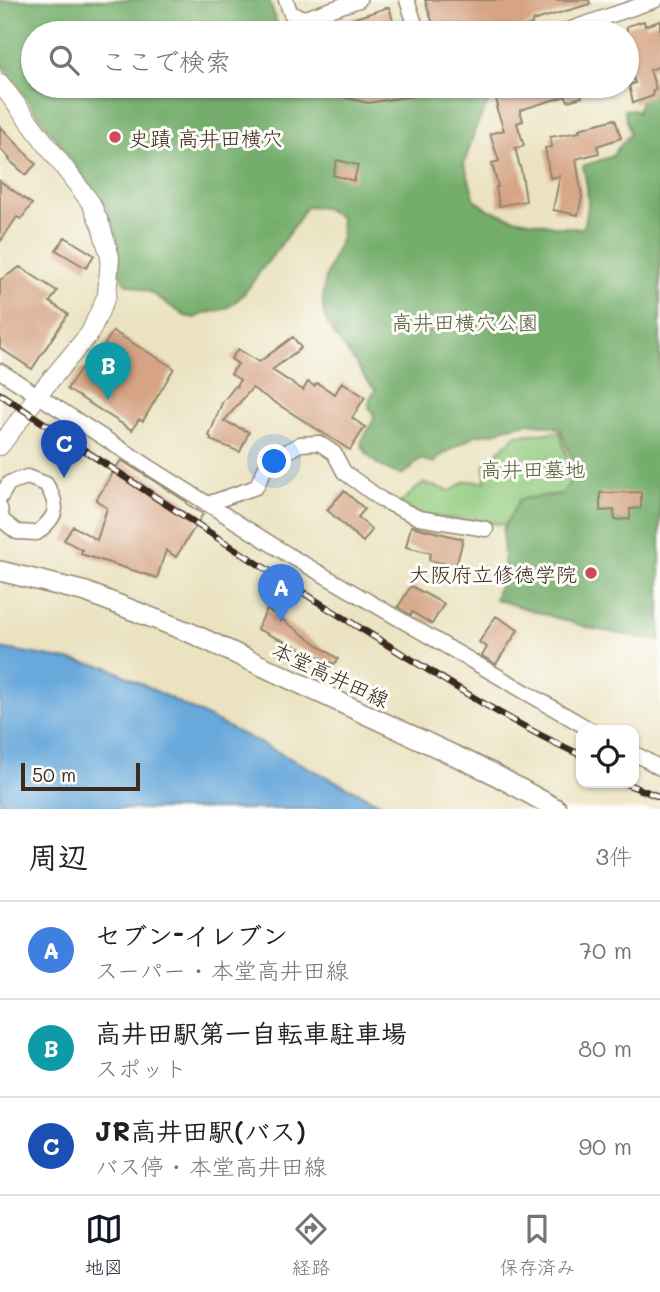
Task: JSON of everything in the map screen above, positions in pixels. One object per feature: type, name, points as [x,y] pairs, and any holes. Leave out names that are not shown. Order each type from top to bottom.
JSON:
[{"type":"main road","name":"本堂高井田線","points":[[0,571],[86,592],[191,633],[490,772],[557,809]]},
{"type":"street","points":[[286,0],[291,14],[305,18],[359,0]]},
{"type":"street","points":[[407,0],[414,21]]},
{"type":"street","points":[[594,21],[656,0]]},
{"type":"street","points":[[0,83],[91,203],[110,257],[107,295],[90,332],[0,446]]},
{"type":"street","points":[[0,370],[303,564],[582,725]]},
{"type":"street","points":[[207,503],[256,487],[268,463],[300,444],[319,443],[334,453],[344,472],[382,500],[419,518],[486,528]]},
{"type":"street","points":[[0,498],[9,483],[27,477],[46,484],[55,501],[52,520],[37,533],[17,532],[2,520],[0,509]]},
{"type":"street","points":[[639,756],[660,768]]},
{"type":"green space","name":"高井田横穴公園","points":[[0,0],[269,0],[276,21],[21,21],[21,92],[0,63]]},
{"type":"green space","name":"高井田横穴公園","points":[[660,78],[660,641],[593,629],[495,599],[504,569],[503,529],[520,499],[562,494],[576,473],[561,429],[528,423],[504,428],[495,433],[476,435],[439,457],[435,463],[418,460],[411,469],[401,475],[382,467],[368,455],[361,443],[374,419],[369,407],[370,398],[376,390],[329,327],[323,308],[325,281],[341,235],[340,218],[324,208],[306,207],[236,302],[222,310],[195,318],[185,316],[150,292],[125,283],[119,274],[117,242],[106,207],[26,98],[490,98],[476,127],[464,164],[475,200],[488,209],[509,217],[559,227],[583,228],[588,197],[583,166],[613,156],[630,134],[624,110],[634,109],[637,113],[645,93]]},
{"type":"green space","name":"高井田墓地","points":[[560,432],[579,503],[510,525],[422,516],[400,503],[423,483],[450,491],[466,481],[485,482],[485,464],[516,435]]},
{"type":"water","points":[[0,648],[108,667],[391,809],[0,809]]},
{"type":"building","points":[[425,0],[589,0],[590,4],[532,21],[432,21]]},
{"type":"building","points":[[389,7],[393,21],[346,21]]},
{"type":"building","points":[[644,21],[645,26],[660,21],[660,66],[650,70],[656,89],[652,91],[653,96],[633,103],[632,98],[639,98],[639,22]]},
{"type":"building","points":[[347,98],[400,98],[368,103]]},
{"type":"building","points":[[496,98],[559,98],[520,110],[523,121],[517,123],[524,146],[515,148],[526,201],[499,206],[492,163],[499,161],[490,134],[504,130],[496,107]]},
{"type":"building","points":[[615,119],[621,138],[597,146],[599,153],[576,159],[582,197],[578,215],[553,210],[560,176],[550,178],[545,148],[552,147],[550,137],[580,132],[579,129]]},
{"type":"building","points":[[0,126],[36,164],[26,175],[0,148]]},
{"type":"building","points":[[337,160],[358,165],[354,181],[333,175]]},
{"type":"building","points":[[0,181],[32,204],[21,219],[17,217],[0,242]]},
{"type":"building","points":[[65,237],[94,255],[86,268],[56,250]]},
{"type":"building","points":[[20,267],[57,291],[50,302],[68,314],[32,369],[0,348],[0,280]]},
{"type":"building","points":[[113,331],[174,368],[143,421],[139,419],[132,430],[67,389],[81,368],[88,372]]},
{"type":"building","points":[[293,337],[301,348],[272,370],[303,390],[308,382],[314,386],[317,383],[335,394],[342,382],[365,397],[352,418],[365,427],[350,450],[252,388],[224,421],[249,432],[240,452],[210,440],[209,436],[222,403],[240,380],[231,374],[238,364],[231,359],[238,349],[259,362]]},
{"type":"building","points":[[121,460],[203,514],[176,557],[166,550],[157,578],[81,554],[82,550],[64,540],[73,526],[97,540],[107,508],[96,500]]},
{"type":"building","points":[[344,491],[365,509],[358,517],[372,530],[363,542],[327,510]]},
{"type":"building","points":[[641,492],[641,508],[630,509],[630,519],[615,520],[614,510],[600,511],[600,493]]},
{"type":"building","points":[[411,526],[463,539],[456,567],[429,560],[431,553],[406,547]]},
{"type":"building","points":[[411,586],[444,604],[432,624],[398,607]]},
{"type":"building","points":[[267,609],[338,659],[334,664],[257,629]]},
{"type":"building","points":[[496,616],[518,630],[496,664],[482,656],[487,647],[479,642]]},
{"type":"railway","points":[[0,394],[330,609],[503,715],[576,753]]},
{"type":"railway","points":[[637,788],[660,797]]},
{"type":"place","name":"史蹟 高井田横穴","points":[[115,137]]},
{"type":"place","name":"高井田駅第一自転車駐車場","points":[[108,400]]},
{"type":"place","name":"JR高井田駅(バス)","points":[[64,478]]},
{"type":"place","name":"大阪府立修徳学院","points":[[591,573]]},
{"type":"place","name":"セブン-イレブン","points":[[281,622]]}]
